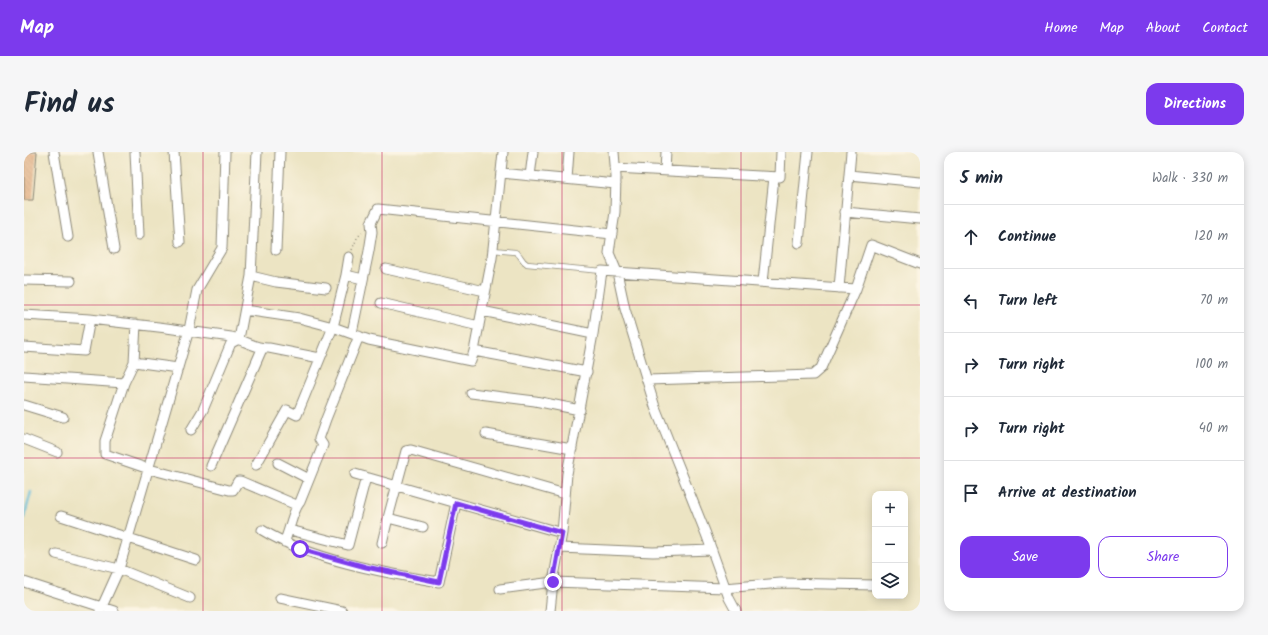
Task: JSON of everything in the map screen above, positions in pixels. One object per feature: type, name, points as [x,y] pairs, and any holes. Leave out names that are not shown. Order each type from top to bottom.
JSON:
[{"type":"street","points":[[54,152],[68,237]]},
{"type":"street","points":[[98,152],[114,249]]},
{"type":"street","points":[[135,152],[139,235]]},
{"type":"street","points":[[174,152],[180,242]]},
{"type":"street","points":[[101,609],[119,569],[129,538],[189,330],[197,290],[222,248],[225,152]]},
{"type":"street","points":[[191,430],[203,410],[231,344],[239,339],[251,276],[257,152]]},
{"type":"street","points":[[276,250],[280,152]]},
{"type":"street","points":[[245,310],[299,318],[333,327],[369,340],[471,360],[493,250],[503,152]]},
{"type":"street","points":[[530,176],[533,152]]},
{"type":"street","points":[[567,179],[569,152]]},
{"type":"street","points":[[550,611],[553,582],[560,548],[565,494],[572,449],[587,372],[602,272],[610,253],[616,184],[614,152]]},
{"type":"street","points":[[664,171],[666,152]]},
{"type":"street","points":[[615,168],[780,177],[781,152]]},
{"type":"street","points":[[799,243],[808,152]]},
{"type":"street","points":[[839,288],[851,152]]},
{"type":"street","points":[[501,173],[616,184]]},
{"type":"street","points":[[848,175],[920,182]]},
{"type":"street","points":[[763,282],[774,177]]},
{"type":"street","points":[[284,542],[290,530],[296,507],[300,502],[323,445],[319,439],[356,335],[363,279],[372,232],[371,223],[378,209],[496,220],[612,234]]},
{"type":"street","points":[[845,212],[920,219]]},
{"type":"street","points":[[646,380],[813,376],[821,368],[856,289],[871,245],[920,264]]},
{"type":"street","points":[[610,253],[617,272],[626,309],[655,407],[712,550],[725,588],[736,611]]},
{"type":"street","points":[[256,465],[288,410],[297,415],[333,327],[349,257]]},
{"type":"street","points":[[386,269],[485,291]]},
{"type":"street","points":[[602,272],[856,289]]},
{"type":"street","points":[[346,275],[363,279]]},
{"type":"street","points":[[251,276],[276,282],[326,288]]},
{"type":"street","points":[[24,280],[71,281]]},
{"type":"street","points":[[381,303],[479,326]]},
{"type":"street","points":[[482,310],[593,334]]},
{"type":"street","points":[[24,315],[90,319],[189,330],[239,339],[262,349],[269,348],[320,358]]},
{"type":"street","points":[[24,347],[84,351],[90,319]]},
{"type":"street","points":[[136,324],[134,362],[124,382],[104,452],[111,457],[149,469],[229,490],[233,490],[240,480],[294,504],[296,507]]},
{"type":"street","points":[[211,466],[262,349]]},
{"type":"street","points":[[474,351],[587,372]]},
{"type":"street","points":[[134,362],[178,368]]},
{"type":"street","points":[[24,376],[124,382]]},
{"type":"street","points":[[471,393],[535,401],[580,410]]},
{"type":"street","points":[[24,405],[63,417]]},
{"type":"street","points":[[486,434],[572,449]]},
{"type":"street","points":[[24,439],[56,452]]},
{"type":"street","points":[[382,543],[406,451],[411,450],[565,494]]},
{"type":"street","points":[[278,463],[309,479]]},
{"type":"street","points":[[355,474],[562,533]]},
{"type":"street","points":[[290,530],[348,544],[366,477]]},
{"type":"street","points":[[262,530],[300,549],[366,567],[439,582],[456,503]]},
{"type":"street","points":[[61,516],[196,560]]},
{"type":"street","points":[[388,518],[423,527]]},
{"type":"street","points":[[560,548],[653,552],[712,550]]},
{"type":"street","points":[[56,554],[119,569],[190,598]]},
{"type":"street","points":[[24,582],[101,609],[114,611]]},
{"type":"street","points":[[500,588],[553,582],[725,588],[781,583],[872,585]]},
{"type":"street","points":[[280,598],[342,611]]},
{"type":"lane","points":[[493,250],[518,253],[522,260],[527,264],[602,272]]},
{"type":"path","points":[[349,257],[357,238],[371,223]]},
{"type":"building","points":[[24,152],[37,152],[33,200],[24,200]]},
{"type":"waterway","points":[[24,518],[31,492]]},
{"type":"route","points":[[300,549],[366,567],[439,582],[456,503],[562,533],[553,582]]}]
